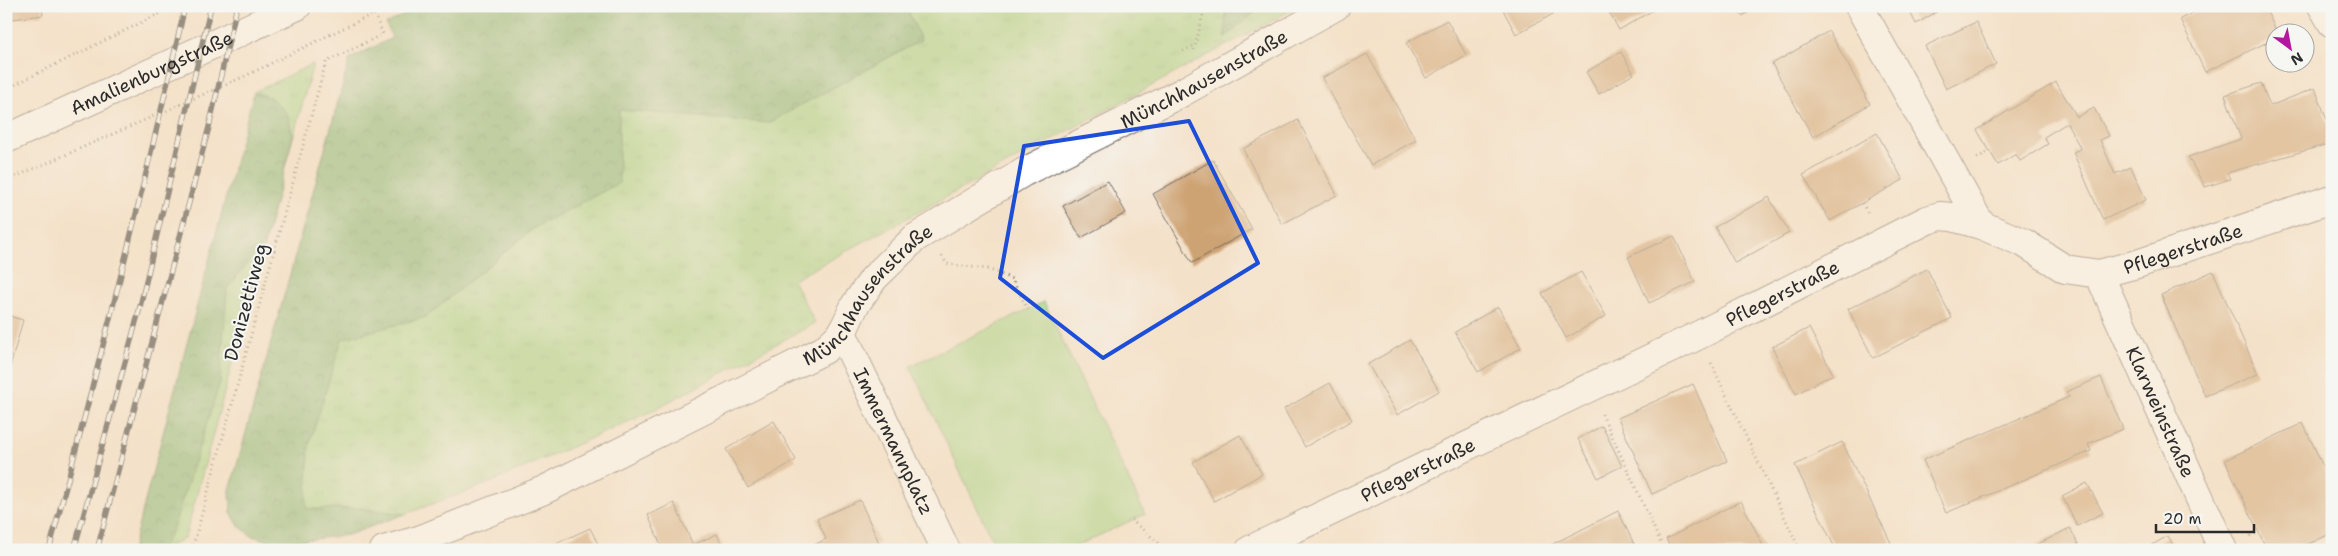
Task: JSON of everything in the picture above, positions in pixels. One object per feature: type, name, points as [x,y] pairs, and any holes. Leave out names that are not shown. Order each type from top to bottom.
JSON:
[{"type":"street","name":"Amalienburgstraße","points":[[6,139],[297,6]]},
{"type":"street","name":"Münchhausenstraße","points":[[384,550],[419,540],[544,490],[824,350],[842,333],[855,305],[874,278],[915,238],[1024,172],[1181,93],[1336,6]]},
{"type":"street","points":[[1859,6],[1981,225]]},
{"type":"street","points":[[2322,6],[2332,23]]},
{"type":"street","name":"Pflegerstraße","points":[[1250,550],[1697,336],[1927,220],[1940,216],[1952,217],[1981,225],[2024,243],[2065,269],[2099,274],[2137,264],[2332,199]]},
{"type":"street","name":"Klarweinstraße","points":[[2099,274],[2223,550]]},
{"type":"street","name":"Immermannplatz","points":[[842,333],[946,550]]},
{"type":"path","points":[[6,89],[175,6]]},
{"type":"path","points":[[6,181],[243,77],[389,6]]},
{"type":"path","name":"Donizettiweg","points":[[192,550],[326,62],[383,34],[374,14]]},
{"type":"path","points":[[1183,51],[1196,44]]},
{"type":"path","points":[[927,231],[947,264],[988,269],[1012,279],[1028,310]]},
{"type":"path","points":[[1697,336],[1800,550]]},
{"type":"path","points":[[1590,387],[1664,550]]},
{"type":"path","points":[[1131,520],[1167,550]]},
{"type":"highlighted area","points":[[1189,121],[1258,263],[1103,358],[1000,278],[1024,146]]},
{"type":"green space","points":[[421,6],[906,6],[921,40],[768,123],[619,110],[619,183],[534,228],[426,317],[342,339],[309,445],[306,509],[359,508],[405,514],[348,535],[277,543],[252,536],[239,526],[231,512],[230,490],[350,59],[392,38],[386,24]]},
{"type":"green space","points":[[423,6],[1299,6],[793,280],[815,323],[648,413],[492,482],[348,535],[277,543],[252,536],[239,526],[231,512],[230,490],[350,59],[392,38]]},
{"type":"green space","points":[[1226,6],[1255,6],[1255,12],[1225,37]]},
{"type":"green space","points":[[313,64],[185,538],[164,550],[132,550],[254,92]]},
{"type":"green space","points":[[254,92],[271,98],[287,113],[293,136],[264,243],[227,289],[220,382],[173,529],[161,550],[132,550]]},
{"type":"green space","points":[[1044,302],[1145,514],[1068,550],[997,550],[910,366]]},
{"type":"building","points":[[11,6],[42,6],[43,15],[13,19]]},
{"type":"building","points":[[1501,6],[1551,6],[1555,13],[1516,34]]},
{"type":"building","points":[[1606,6],[1660,6],[1619,30]]},
{"type":"building","points":[[1736,6],[1759,6],[1742,16]]},
{"type":"building","points":[[1907,6],[1946,6],[1916,24]]},
{"type":"building","points":[[2208,6],[2264,6],[2272,22],[2266,22],[2266,43],[2205,72],[2180,19]]},
{"type":"building","points":[[1447,20],[1466,55],[1426,78],[1406,43]]},
{"type":"building","points":[[1976,22],[1996,64],[1946,89],[1925,46]]},
{"type":"building","points":[[1829,31],[1870,104],[1813,137],[1772,64]]},
{"type":"building","points":[[1621,52],[1634,74],[1599,94],[1586,72]]},
{"type":"building","points":[[1367,54],[1416,140],[1371,165],[1322,78]]},
{"type":"building","points":[[2056,82],[2077,117],[2094,108],[2109,136],[2100,140],[2115,174],[2131,167],[2146,200],[2103,220],[2073,152],[2081,149],[2067,123],[2044,137],[2048,144],[2020,161],[2016,154],[1998,165],[1977,130]]},
{"type":"building","points":[[2261,83],[2270,106],[2315,88],[2332,134],[2332,143],[2227,173],[2230,179],[2205,187],[2188,157],[2241,139],[2225,95]]},
{"type":"building","points":[[1298,120],[1337,195],[1282,224],[1243,149]]},
{"type":"building","points":[[1877,133],[1903,180],[1830,221],[1803,175]]},
{"type":"building","points":[[1213,160],[1252,229],[1192,263],[1153,194]]},
{"type":"building","points":[[1108,181],[1126,213],[1081,238],[1063,206]]},
{"type":"building","points":[[1769,197],[1789,233],[1735,263],[1715,227]]},
{"type":"building","points":[[1674,236],[1695,282],[1649,303],[1628,257]]},
{"type":"building","points":[[1927,269],[1952,318],[1873,358],[1848,309]]},
{"type":"building","points":[[2213,271],[2258,374],[2205,396],[2161,295]]},
{"type":"building","points":[[1581,272],[1606,316],[1566,338],[1542,293]]},
{"type":"building","points":[[1498,307],[1521,348],[1478,372],[1455,332]]},
{"type":"building","points":[[6,315],[23,320],[8,374],[6,374]]},
{"type":"building","points":[[1809,328],[1833,374],[1796,394],[1772,347]]},
{"type":"building","points":[[1410,340],[1439,391],[1397,415],[1368,364]]},
{"type":"building","points":[[2101,377],[2123,429],[2088,444],[2091,451],[1946,513],[1923,460],[2069,397],[2066,392]]},
{"type":"building","points":[[1330,383],[1352,420],[1305,447],[1284,409]]},
{"type":"building","points":[[1693,384],[1727,461],[1652,494],[1618,418]]},
{"type":"building","points":[[774,421],[796,460],[748,488],[726,449]]},
{"type":"building","points":[[2303,423],[2332,486],[2332,533],[2296,550],[2267,550],[2225,460]]},
{"type":"building","points":[[1602,426],[1622,466],[1598,478],[1578,439]]},
{"type":"building","points":[[1240,435],[1262,474],[1214,501],[1193,462]]},
{"type":"building","points":[[1842,442],[1892,545],[1882,550],[1836,550],[1795,465]]},
{"type":"building","points":[[2087,483],[2103,513],[2077,526],[2062,496]]},
{"type":"building","points":[[860,500],[879,543],[863,550],[808,550],[808,548],[826,539],[817,519]]},
{"type":"building","points":[[1741,501],[1765,550],[1671,550],[1666,539]]},
{"type":"building","points":[[674,503],[693,545],[717,534],[724,550],[663,550],[648,515]]},
{"type":"building","points":[[1618,511],[1637,550],[1541,550]]},
{"type":"building","points":[[590,528],[601,550],[553,550],[551,546]]},
{"type":"building","points":[[2070,528],[2081,550],[2026,550]]},
{"type":"building","points":[[2168,536],[2176,550],[2143,550]]},
{"type":"railway","points":[[49,550],[120,279],[185,6]]},
{"type":"railway","points":[[74,550],[139,311],[211,6]]},
{"type":"railway","points":[[97,550],[209,127],[237,6]]}]
